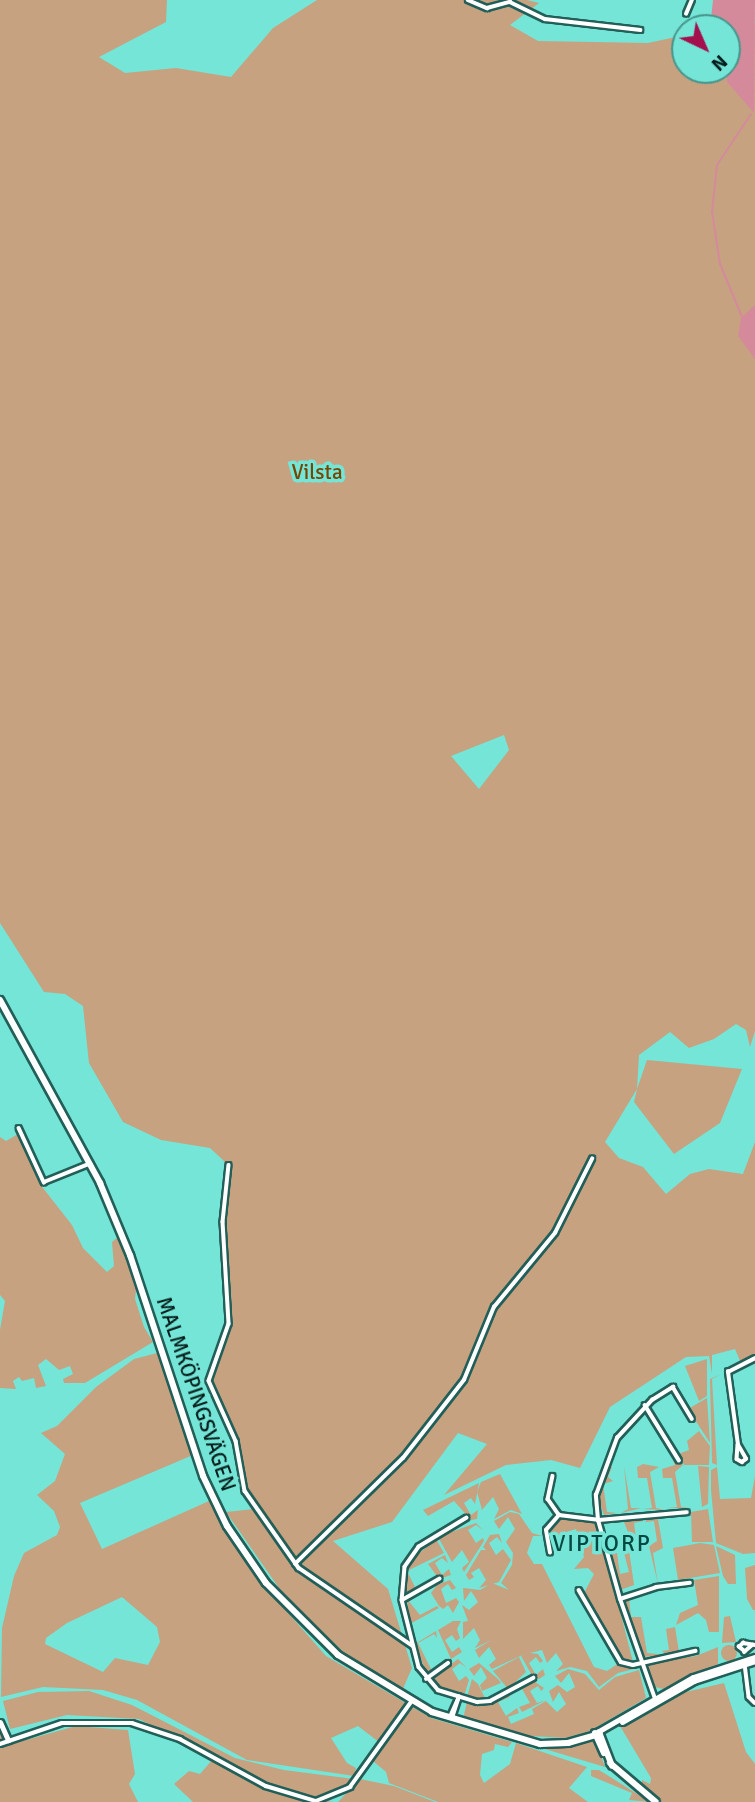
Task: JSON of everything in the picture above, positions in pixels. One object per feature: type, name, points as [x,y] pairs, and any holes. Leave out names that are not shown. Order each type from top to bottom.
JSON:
[{"type":"main road","name":"MALMKÖPINGSVÄGEN","points":[[0,1000],[91,1163],[130,1255],[203,1476],[228,1526],[266,1583],[306,1627],[349,1663],[411,1702],[451,1719],[535,1743],[561,1744],[597,1733]]},
{"type":"main road","points":[[656,1802],[612,1766],[597,1733],[693,1677],[755,1659]]},
{"type":"main road","points":[[0,1722],[8,1740]]},
{"type":"street","points":[[468,0],[486,8],[513,1],[545,19],[640,30]]},
{"type":"street","points":[[686,13],[692,0]]},
{"type":"street","points":[[19,1128],[44,1182],[91,1163]]},
{"type":"street","points":[[295,1564],[405,1455],[464,1380],[494,1307],[555,1233],[592,1159]]},
{"type":"street","points":[[229,1165],[223,1222],[229,1324],[209,1381],[236,1441],[247,1497],[295,1564],[379,1627],[413,1646]]},
{"type":"street","points":[[738,1445],[729,1372],[755,1358]]},
{"type":"street","points":[[655,1699],[640,1663],[620,1599],[598,1520],[596,1495],[607,1458],[623,1430],[645,1405],[673,1387],[692,1419]]},
{"type":"street","points":[[645,1405],[679,1460]]},
{"type":"street","points":[[553,1476],[548,1499],[559,1515],[598,1520],[687,1512]]},
{"type":"street","points":[[550,1553],[546,1530],[559,1515]]},
{"type":"street","points":[[467,1518],[411,1555],[403,1574],[402,1600],[413,1646],[426,1679],[459,1697],[487,1702],[533,1678]]},
{"type":"street","points":[[402,1600],[439,1579]]},
{"type":"street","points":[[620,1599],[656,1587],[690,1583]]},
{"type":"street","points":[[579,1590],[618,1659],[629,1665],[695,1651]]},
{"type":"street","points":[[745,1662],[749,1697],[755,1703]]},
{"type":"street","points":[[426,1679],[448,1663]]},
{"type":"street","points":[[451,1719],[459,1697]]},
{"type":"street","points":[[0,1744],[62,1723],[106,1720],[144,1726],[180,1740],[266,1786],[307,1800],[322,1800],[350,1787],[411,1702]]},
{"type":"green space","name":"Vilsta","points":[[0,0],[167,0],[166,22],[99,57],[125,73],[176,68],[231,77],[273,28],[317,0],[527,0],[539,3],[510,25],[538,41],[648,43],[671,38],[671,84],[741,84],[741,46],[755,23],[755,1031],[750,1047],[746,1030],[736,1024],[714,1039],[689,1048],[670,1032],[639,1055],[637,1089],[605,1142],[619,1158],[643,1167],[666,1194],[690,1174],[709,1169],[743,1174],[755,1142],[755,1355],[741,1363],[735,1349],[712,1355],[712,1374],[709,1356],[686,1357],[610,1407],[580,1468],[551,1460],[506,1465],[444,1495],[487,1444],[458,1433],[392,1522],[333,1541],[388,1589],[412,1668],[402,1691],[355,1663],[286,1598],[226,1512],[254,1509],[239,1481],[232,1437],[206,1377],[223,1336],[226,1317],[220,1222],[228,1182],[224,1161],[210,1148],[161,1140],[123,1122],[89,1063],[83,1006],[65,994],[44,992],[0,923]],"holes":[[[504,735],[509,750],[479,789],[451,756]]]},
{"type":"green space","points":[[647,1060],[742,1069],[720,1123],[674,1154],[634,1102]]},
{"type":"green space","points":[[18,1134],[43,1188],[72,1225],[83,1248],[107,1272],[114,1266],[112,1242],[119,1236],[137,1281],[135,1299],[144,1327],[153,1342],[85,1383],[64,1383],[63,1379],[73,1374],[70,1366],[59,1370],[46,1359],[38,1365],[46,1386],[36,1388],[34,1378],[22,1381],[19,1377],[13,1381],[16,1389],[0,1388],[0,1330],[5,1301],[0,1295],[0,1137],[6,1141]]},
{"type":"green space","points":[[157,1353],[193,1455],[80,1503],[102,1549],[209,1501],[260,1581],[326,1656],[431,1718],[512,1742],[508,1747],[495,1744],[494,1750],[482,1754],[480,1775],[484,1783],[510,1764],[516,1743],[587,1767],[569,1788],[588,1802],[438,1802],[389,1783],[386,1772],[373,1761],[384,1746],[358,1726],[331,1738],[347,1763],[356,1768],[354,1776],[247,1760],[137,1700],[103,1690],[43,1687],[1,1697],[2,1628],[14,1576],[24,1553],[57,1535],[60,1527],[54,1511],[37,1495],[55,1481],[65,1454],[41,1433],[57,1426],[96,1387],[134,1359]],"holes":[[[122,1597],[157,1627],[160,1642],[148,1665],[115,1658],[103,1672],[45,1644],[46,1638],[67,1623]]]},
{"type":"green space","points":[[707,1359],[707,1396],[699,1401],[685,1366]]},
{"type":"green space","points":[[721,1374],[712,1379],[717,1465],[712,1463],[710,1379]]},
{"type":"green space","points":[[707,1398],[710,1443],[688,1409]]},
{"type":"green space","points":[[699,1431],[710,1446],[709,1465],[684,1465],[678,1454],[689,1450],[687,1441]]},
{"type":"green space","points":[[673,1460],[683,1465],[675,1472],[681,1507],[690,1508],[668,1508],[677,1507],[672,1478],[663,1478],[662,1469],[675,1465]]},
{"type":"green space","points":[[643,1464],[659,1467],[650,1472],[656,1508],[665,1510],[643,1509],[652,1508],[647,1478],[638,1478],[637,1467]]},
{"type":"green space","points":[[606,1466],[612,1467],[608,1477],[613,1481],[603,1484],[607,1512],[617,1513],[604,1515],[598,1498]]},
{"type":"green space","points":[[624,1466],[631,1508],[641,1508],[621,1513],[628,1509]]},
{"type":"green space","points":[[698,1466],[709,1467],[708,1504],[702,1507]]},
{"type":"green space","points":[[717,1467],[720,1499],[751,1498],[755,1476],[755,1553],[743,1554],[716,1543],[711,1470]]},
{"type":"green space","points":[[500,1474],[522,1514],[511,1510],[494,1519],[499,1509],[493,1497],[482,1510],[477,1492],[481,1482]]},
{"type":"green space","points":[[479,1483],[475,1504],[471,1498],[464,1503],[471,1515],[478,1510],[477,1519],[471,1520],[454,1501],[428,1516],[423,1510]]},
{"type":"green space","points":[[708,1509],[713,1542],[692,1542],[691,1512]]},
{"type":"green space","points":[[510,1512],[519,1514],[532,1533],[542,1536],[533,1536],[527,1553],[534,1564],[542,1564],[594,1667],[607,1671],[619,1663],[638,1668],[618,1673],[599,1687],[587,1671],[570,1667],[556,1671],[563,1664],[556,1653],[547,1663],[542,1650],[530,1653],[538,1654],[543,1661],[540,1663],[536,1657],[529,1663],[536,1675],[543,1669],[545,1675],[539,1679],[533,1677],[521,1656],[527,1653],[492,1669],[489,1665],[496,1659],[489,1647],[479,1658],[475,1650],[491,1640],[475,1648],[480,1640],[474,1628],[463,1639],[463,1622],[468,1621],[462,1605],[469,1610],[478,1602],[471,1591],[464,1601],[463,1588],[480,1590],[492,1583],[509,1590],[501,1583],[512,1565],[513,1553],[506,1542],[515,1529],[508,1517],[499,1529],[494,1521]]},
{"type":"green space","points":[[645,1515],[669,1515],[658,1519],[663,1548],[653,1553],[658,1584],[649,1546],[657,1541],[654,1521],[646,1522]]},
{"type":"green space","points":[[571,1516],[598,1525],[633,1662],[625,1662],[617,1653],[584,1593],[594,1574],[588,1568],[574,1569],[584,1557],[576,1529],[548,1538],[551,1524]]},
{"type":"green space","points":[[643,1516],[643,1521],[634,1523],[637,1545],[627,1547],[630,1537],[622,1517]]},
{"type":"green space","points":[[476,1523],[483,1530],[476,1525],[468,1530],[476,1543],[483,1538],[484,1541],[464,1572],[462,1568],[469,1562],[462,1550],[452,1562],[438,1537]]},
{"type":"green space","points":[[499,1534],[502,1543],[497,1537],[489,1543],[496,1555],[503,1549],[511,1560],[499,1582],[479,1588],[486,1580],[479,1568],[471,1573],[474,1577],[469,1580],[466,1575],[481,1550],[486,1550],[483,1547],[490,1535]]},
{"type":"green space","points":[[436,1539],[444,1553],[407,1571],[416,1589],[406,1595],[405,1573],[409,1562]]},
{"type":"green space","points":[[700,1543],[714,1545],[720,1573],[678,1580],[673,1548]]},
{"type":"green space","points":[[716,1546],[735,1555],[736,1584],[728,1584],[723,1576]]},
{"type":"green space","points":[[635,1547],[629,1550],[634,1585],[620,1590],[610,1553],[617,1553],[620,1574],[629,1572],[623,1549]]},
{"type":"green space","points":[[445,1555],[448,1563],[442,1558],[435,1563],[442,1575],[449,1569],[451,1575],[439,1579],[428,1564]]},
{"type":"green space","points":[[755,1565],[753,1610],[747,1599],[745,1568]]},
{"type":"green space","points":[[719,1576],[719,1632],[709,1632],[706,1620],[698,1613],[676,1625],[680,1613],[698,1605],[694,1580]]},
{"type":"green space","points":[[450,1580],[456,1588],[452,1590],[448,1584],[441,1589],[446,1603],[456,1598],[459,1602],[453,1613],[448,1605],[443,1609],[439,1606],[431,1593],[437,1585]]},
{"type":"green space","points":[[629,1598],[631,1617],[641,1617],[647,1653],[666,1655],[642,1657],[624,1601]]},
{"type":"green space","points":[[407,1599],[420,1615],[437,1606],[439,1608],[410,1624]]},
{"type":"green space","points":[[730,1616],[736,1642],[722,1643],[724,1617]]},
{"type":"green space","points":[[453,1621],[461,1621],[457,1629],[460,1638],[456,1641],[452,1635],[445,1640],[452,1652],[459,1647],[462,1652],[451,1659],[438,1630]]},
{"type":"green space","points":[[675,1627],[679,1652],[667,1655],[662,1651],[669,1650],[666,1629]]},
{"type":"green space","points":[[436,1631],[437,1638],[434,1634],[418,1643],[432,1671],[427,1674],[415,1644]]},
{"type":"green space","points":[[729,1645],[735,1647],[735,1659],[729,1661],[723,1659],[721,1653],[723,1647]]},
{"type":"green space","points":[[718,1647],[718,1664],[663,1689],[655,1687],[645,1668],[648,1663],[696,1656]]},
{"type":"green space","points":[[519,1657],[526,1672],[508,1689],[493,1671]]},
{"type":"green space","points":[[458,1659],[467,1668],[460,1663],[452,1669],[459,1681],[466,1676],[469,1680],[464,1696],[440,1687],[431,1679]]},
{"type":"green space","points":[[479,1663],[501,1683],[482,1691],[480,1685],[487,1678],[481,1667],[474,1676],[469,1669]]},
{"type":"green space","points":[[568,1669],[585,1674],[599,1690],[615,1677],[639,1670],[646,1698],[590,1731],[565,1738],[515,1735],[463,1719],[467,1702],[483,1705],[507,1694],[510,1697],[498,1702],[506,1716],[517,1708],[519,1713],[508,1717],[511,1724],[534,1714],[532,1709],[546,1701],[557,1712],[566,1704],[559,1692],[553,1702],[549,1691],[558,1685],[567,1692],[575,1687],[569,1673],[561,1683],[555,1676]]},
{"type":"green space","points":[[472,1679],[478,1684],[486,1700],[467,1697]]},
{"type":"green space","points":[[532,1680],[544,1688],[541,1691],[538,1686],[530,1691],[537,1703],[546,1700],[522,1712],[519,1707],[530,1703],[521,1687]]},
{"type":"green space","points":[[724,1683],[746,1752],[755,1764],[755,1802],[660,1802],[642,1789],[642,1780],[650,1784],[651,1778],[620,1726],[673,1695]]},
{"type":"green space","points":[[89,1691],[132,1705],[235,1758],[284,1770],[354,1779],[328,1798],[301,1797],[266,1785],[139,1719],[67,1715],[10,1729],[3,1701],[38,1692]]},
{"type":"green space","points":[[76,1726],[128,1730],[135,1774],[129,1784],[138,1802],[0,1802],[0,1732],[8,1745]]},
{"type":"green space","points":[[590,1739],[596,1742],[605,1767],[528,1744]]},
{"type":"green space","points":[[213,1759],[278,1793],[333,1802],[193,1802],[174,1784],[189,1771],[200,1774]]},
{"type":"green space","points":[[591,1770],[599,1770],[650,1802],[629,1800],[632,1793],[591,1776]]},
{"type":"green space","points":[[360,1779],[394,1786],[435,1802],[338,1802]]},
{"type":"shaded area","points":[[713,0],[755,0],[754,113],[729,84],[741,84],[741,14],[712,14]]},
{"type":"shaded area","points":[[755,305],[755,359],[738,336],[741,318]]},
{"type":"waterway","points":[[742,317],[720,264],[712,212],[717,165],[751,114]]},
{"type":"district","name":"VIPTORP","points":[[602,1544]]}]
